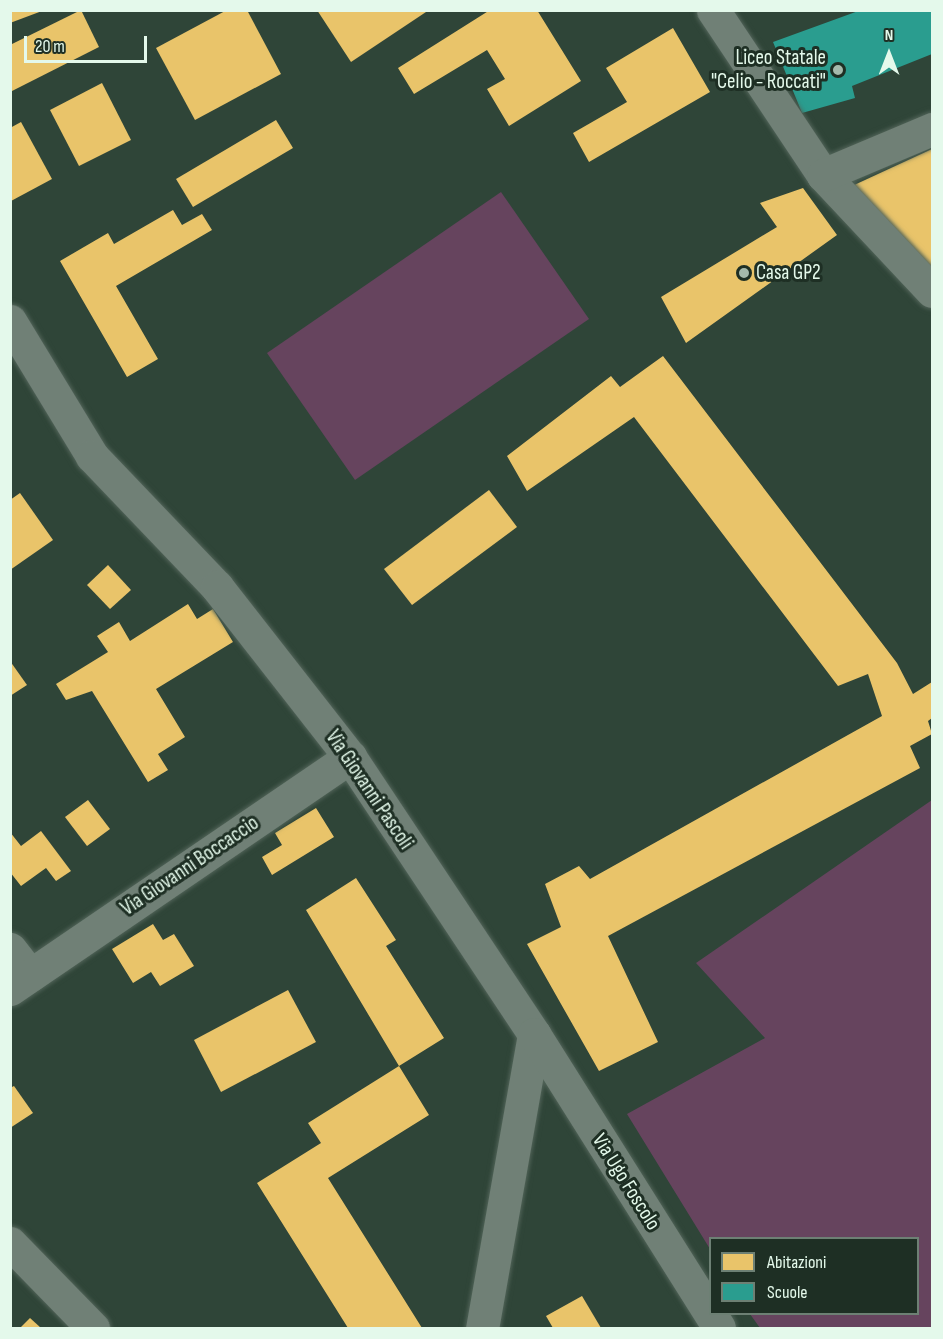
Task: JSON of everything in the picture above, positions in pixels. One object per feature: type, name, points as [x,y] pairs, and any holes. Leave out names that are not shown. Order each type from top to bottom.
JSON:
[{"type":"street","points":[[713,10],[823,174],[933,291]]},
{"type":"street","points":[[823,174],[933,129]]},
{"type":"street","name":"Via Giovanni Pascoli","points":[[10,321],[92,456],[217,587],[350,757],[534,1034]]},
{"type":"street","name":"Via Giovanni Boccaccio","points":[[10,949],[20,982],[350,757]]},
{"type":"street","points":[[482,1329],[534,1034]]},
{"type":"street","name":"Via Ugo Foscolo","points":[[534,1034],[709,1313]]},
{"type":"street","points":[[10,1243],[93,1329]]},
{"type":"street","name":"Via Ugo Foscolo","points":[[710,1315],[719,1329]]},
{"type":"shaded area","points":[[501,192],[589,319],[355,480],[267,353]]},
{"type":"shaded area","points":[[932,800],[932,1328],[760,1328],[751,1315],[919,1315],[919,1237],[709,1237],[709,1247],[627,1114],[765,1038],[696,963]]},
{"type":"building: Abitazioni","points":[[10,10],[42,10],[42,11],[10,23]]},
{"type":"building: Abitazioni","points":[[81,10],[99,47],[12,91],[10,45]]},
{"type":"building: Abitazioni","points":[[227,10],[247,10],[281,74],[195,120],[156,48]]},
{"type":"building: Abitazioni","points":[[317,10],[429,10],[351,62]]},
{"type":"building: Abitazioni","points":[[490,10],[537,10],[581,81],[509,126],[487,89],[505,79],[487,50],[414,94],[398,68]]},
{"type":"building: Abitazioni","points":[[673,28],[710,92],[589,162],[573,133],[627,102],[606,68]]},
{"type":"building: Abitazioni","points":[[102,83],[131,140],[79,166],[50,110]]},
{"type":"building: Abitazioni","points":[[276,120],[293,148],[193,207],[176,179]]},
{"type":"building: Abitazioni","points":[[21,122],[52,179],[11,201],[10,128]]},
{"type":"building: Abitazioni","points":[[932,149],[932,270],[852,186]]},
{"type":"building: Abitazioni","name":"Casa GP2","points":[[803,188],[837,235],[686,343],[661,297],[777,227],[760,203]]},
{"type":"building: Abitazioni","points":[[173,210],[182,225],[202,214],[212,230],[116,286],[158,359],[127,377],[60,261],[108,233],[114,244]]},
{"type":"building: Abitazioni","points":[[663,356],[897,663],[913,694],[932,682],[932,718],[928,721],[932,734],[910,746],[920,768],[608,936],[658,1042],[599,1071],[527,944],[561,927],[545,884],[579,866],[590,879],[882,716],[868,674],[838,686],[634,417],[527,491],[507,456],[611,376],[620,387]]},
{"type":"building: Abitazioni","points":[[489,490],[517,527],[412,605],[384,569]]},
{"type":"building: Abitazioni","points":[[20,493],[53,540],[10,570],[10,500]]},
{"type":"building: Abitazioni","points":[[108,565],[131,590],[110,609],[87,585]]},
{"type":"building: Abitazioni","points":[[188,604],[197,619],[213,609],[233,642],[156,689],[185,737],[158,754],[168,770],[148,782],[92,691],[66,700],[56,684],[108,652],[97,636],[119,622],[130,641]]},
{"type":"building: Abitazioni","points":[[10,661],[27,685],[10,696]]},
{"type":"building: Abitazioni","points":[[88,800],[110,829],[87,846],[65,817]]},
{"type":"building: Abitazioni","points":[[316,808],[334,837],[272,875],[262,857],[282,845],[275,833]]},
{"type":"building: Abitazioni","points":[[41,831],[71,871],[56,881],[46,868],[21,886],[10,872],[10,832],[21,846]]},
{"type":"building: Abitazioni","points":[[356,878],[396,940],[386,946],[444,1038],[399,1066],[306,910]]},
{"type":"building: Abitazioni","points":[[153,924],[163,940],[174,934],[194,966],[160,986],[151,972],[133,983],[112,949]]},
{"type":"building: Abitazioni","points":[[288,990],[316,1042],[221,1092],[194,1040]]},
{"type":"building: Abitazioni","points":[[399,1066],[429,1115],[328,1178],[422,1328],[348,1328],[257,1183],[321,1143],[308,1123]]},
{"type":"building: Abitazioni","points":[[14,1086],[33,1113],[10,1128],[10,1088]]},
{"type":"building: Abitazioni","points":[[582,1296],[601,1328],[553,1328],[546,1316]]},
{"type":"building: Abitazioni","points":[[30,1318],[41,1328],[20,1328]]},
{"type":"building: Scuole","name":"Liceo Statale \"Celio - Roccati\"","points":[[861,10],[932,10],[932,54],[852,86],[855,98],[802,113],[773,42]]},
{"type":"place","name":"Liceo Statale \"Celio - Roccati\"","points":[[838,70]]},
{"type":"place","name":"Casa GP2","points":[[744,273]]}]
